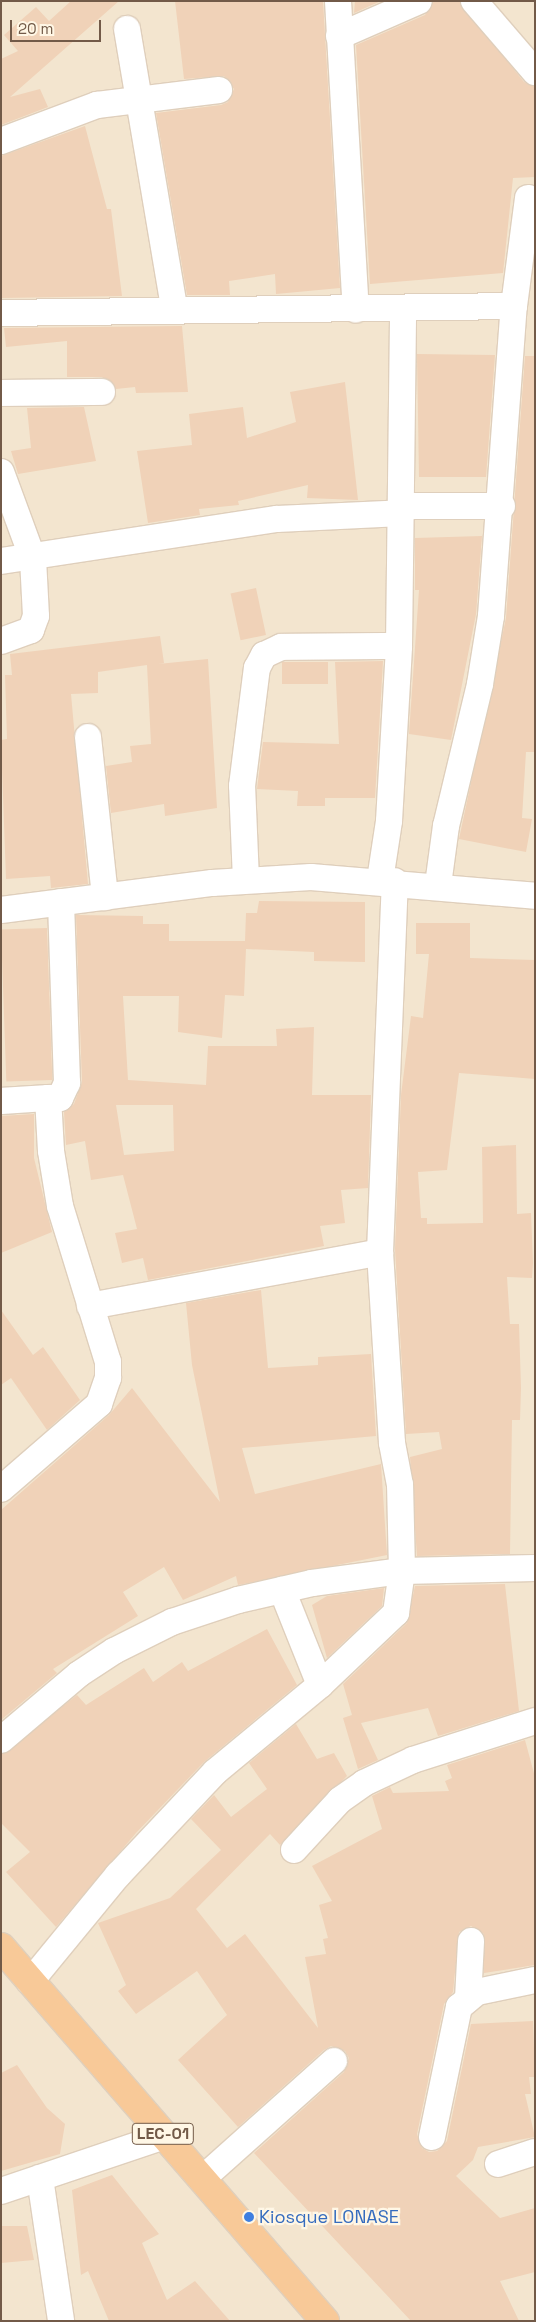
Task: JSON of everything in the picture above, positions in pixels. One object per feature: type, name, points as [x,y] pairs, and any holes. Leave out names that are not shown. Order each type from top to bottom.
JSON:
[{"type":"highway","name":"LEC-01","points":[[4,1955],[30,1982],[325,2321]]},
{"type":"street","points":[[338,1],[356,310]]},
{"type":"street","points":[[339,36],[419,1]]},
{"type":"street","points":[[474,1],[535,72]]},
{"type":"street","points":[[127,29],[174,308]]},
{"type":"street","points":[[1,141],[97,106],[138,99],[219,90]]},
{"type":"street","points":[[438,885],[446,826],[486,655],[502,506],[514,306],[528,198]]},
{"type":"street","points":[[1,313],[174,308],[403,310],[514,306]]},
{"type":"street","points":[[30,1982],[118,1875],[215,1772],[320,1685],[396,1613],[402,1572],[400,1485],[392,1443],[380,1252],[387,880],[400,646],[403,310]]},
{"type":"street","points":[[1,393],[102,392]]},
{"type":"street","points":[[1,472],[33,559],[35,624],[1,641]]},
{"type":"street","points":[[1,561],[33,559],[277,520],[402,510],[502,506]]},
{"type":"street","points":[[246,880],[242,786],[257,668],[264,655],[281,647],[400,646]]},
{"type":"street","points":[[88,737],[104,897]]},
{"type":"street","points":[[1,910],[246,880],[387,880],[535,896]]},
{"type":"street","points":[[1,1101],[60,1098],[66,1092],[61,902]]},
{"type":"street","points":[[1,1489],[102,1397],[108,1362],[54,1181],[48,1098]]},
{"type":"street","points":[[90,1306],[380,1252]]},
{"type":"street","points":[[1,1740],[79,1674],[114,1651],[172,1622],[282,1590],[402,1572],[535,1568]]},
{"type":"street","points":[[282,1590],[320,1685]]},
{"type":"street","points":[[294,1850],[340,1800],[364,1782],[413,1760],[535,1721]]},
{"type":"street","points":[[468,1999],[471,1941]]},
{"type":"street","points":[[432,2137],[459,2007],[468,1999],[493,1986],[535,1980]]},
{"type":"street","points":[[202,2179],[334,2061]]},
{"type":"street","points":[[1,2191],[164,2136]]},
{"type":"street","points":[[498,2164],[535,2152]]},
{"type":"street","points":[[40,2178],[61,2321]]},
{"type":"shaded area","points":[[1,1],[535,1],[535,2321],[1,2321]]},
{"type":"building","points":[[71,1],[119,1],[10,97],[40,89],[48,107],[1,125],[1,59],[18,51],[4,35],[36,7],[49,21]]},
{"type":"building","points":[[175,1],[323,1],[340,288],[276,294],[275,274],[229,281],[230,295],[187,295],[156,113],[221,105],[228,102],[234,89],[224,76],[184,79]]},
{"type":"building","points":[[355,1],[381,1],[354,13]]},
{"type":"building","points":[[434,1],[459,1],[524,82],[535,87],[535,177],[513,178],[503,273],[370,284],[356,45],[425,15]]},
{"type":"building","points":[[85,126],[107,209],[111,209],[122,296],[1,298],[1,156]]},
{"type":"building","points":[[182,326],[188,392],[136,393],[135,387],[116,389],[102,377],[67,377],[67,341],[6,347],[4,328]]},
{"type":"building","points":[[417,354],[495,355],[486,477],[419,477]]},
{"type":"building","points":[[525,356],[535,356],[535,752],[526,752],[522,818],[532,819],[526,852],[459,839],[506,618]]},
{"type":"building","points":[[345,382],[358,500],[307,498],[308,485],[238,501],[239,505],[199,509],[200,515],[148,523],[137,451],[192,445],[189,414],[243,407],[247,438],[296,422],[290,392]]},
{"type":"building","points":[[84,407],[96,461],[18,474],[11,451],[31,448],[27,408]]},
{"type":"building","points":[[482,536],[476,614],[451,740],[409,734],[419,590],[415,590],[415,538]]},
{"type":"building","points":[[256,588],[266,635],[241,640],[231,593]]},
{"type":"building","points":[[160,636],[164,663],[158,664],[208,659],[217,808],[165,816],[164,804],[111,813],[106,766],[132,762],[130,746],[151,744],[147,665],[98,672],[98,693],[71,694],[88,884],[51,888],[50,876],[6,879],[1,740],[7,739],[5,675],[12,675],[10,654]]},
{"type":"building","points":[[383,661],[375,798],[325,798],[325,806],[297,806],[298,791],[257,789],[263,742],[339,744],[335,662]]},
{"type":"building","points":[[282,662],[328,662],[328,684],[282,684]]},
{"type":"building","points":[[259,901],[365,902],[365,962],[314,961],[314,952],[246,949],[244,996],[225,995],[222,1038],[178,1032],[179,996],[123,996],[128,1080],[206,1085],[208,1046],[277,1046],[276,1029],[314,1027],[312,1095],[371,1095],[368,1188],[341,1190],[345,1223],[320,1226],[324,1246],[148,1280],[143,1258],[122,1263],[115,1233],[137,1229],[123,1175],[91,1180],[85,1141],[66,1145],[64,1112],[74,1104],[82,1082],[76,915],[143,916],[143,924],[169,924],[169,941],[245,941],[246,913],[257,913]],"holes":[[[116,1105],[173,1105],[174,1151],[124,1155]]]},
{"type":"building","points":[[416,923],[470,923],[470,958],[535,960],[535,1079],[459,1073],[447,1170],[418,1172],[421,1218],[427,1218],[427,1224],[483,1223],[482,1147],[516,1145],[517,1214],[531,1213],[533,1263],[532,1278],[507,1277],[510,1324],[519,1324],[521,1388],[520,1420],[512,1420],[510,1554],[417,1556],[410,1457],[442,1449],[439,1432],[406,1434],[395,1249],[401,1095],[411,1016],[423,1018],[429,954],[416,954]]},
{"type":"building","points":[[47,928],[52,1080],[6,1082],[1,930]]},
{"type":"building","points":[[34,1114],[34,1158],[52,1232],[1,1253],[1,1116]]},
{"type":"building","points":[[261,1290],[268,1368],[318,1365],[318,1357],[371,1354],[376,1436],[242,1448],[255,1494],[381,1464],[387,1555],[238,1585],[236,1576],[183,1600],[164,1567],[123,1592],[138,1616],[53,1669],[57,1673],[1,1720],[1,1510],[109,1415],[132,1388],[220,1502],[192,1365],[186,1303]]},
{"type":"building","points":[[1,1310],[33,1355],[43,1347],[80,1400],[47,1430],[11,1378],[1,1385]]},
{"type":"building","points":[[505,1584],[519,1711],[438,1736],[428,1708],[361,1723],[378,1760],[358,1769],[343,1718],[352,1715],[343,1684],[407,1623],[415,1586]]},
{"type":"building","points":[[384,1588],[382,1606],[327,1658],[312,1605],[327,1596]]},
{"type":"building","points":[[267,1629],[297,1685],[204,1762],[136,1833],[56,1927],[6,1872],[30,1852],[1,1823],[1,1755],[77,1695],[86,1705],[144,1668],[153,1682],[182,1662],[188,1671]]},
{"type":"building","points":[[296,1724],[317,1759],[334,1753],[347,1776],[280,1845],[270,1834],[196,1909],[227,1948],[245,1934],[318,2028],[305,1957],[326,1954],[323,1939],[328,1938],[319,1905],[332,1901],[312,1866],[382,1829],[372,1796],[390,1787],[393,1793],[449,1791],[445,1781],[452,1778],[447,1765],[525,1740],[535,1777],[535,1965],[484,1973],[484,1934],[471,1926],[459,1932],[453,1992],[444,2004],[417,2134],[422,2148],[429,2152],[437,2151],[447,2141],[471,2024],[533,2021],[535,2077],[529,2077],[531,2094],[525,2094],[535,2137],[478,2147],[473,2160],[456,2176],[500,2218],[535,2208],[535,2272],[500,2281],[519,2321],[411,2321],[254,2153],[344,2072],[349,2058],[345,2051],[331,2046],[324,2050],[238,2127],[178,2060],[227,2015],[197,1971],[136,2014],[118,1991],[126,1985],[98,1923],[170,1898],[221,1850],[191,1819],[214,1795],[231,1817],[267,1789],[249,1763]]},
{"type":"building","points":[[17,2065],[47,2108],[65,2124],[60,2154],[1,2171],[1,2073]]},
{"type":"building","points":[[112,2175],[159,2234],[142,2243],[167,2300],[195,2281],[230,2321],[109,2321],[88,2271],[81,2275],[72,2190]]},
{"type":"building","points":[[1,2226],[27,2226],[34,2260],[1,2263]]},
{"type":"place","name":"Kiosque LONASE","points":[[249,2217]]}]
